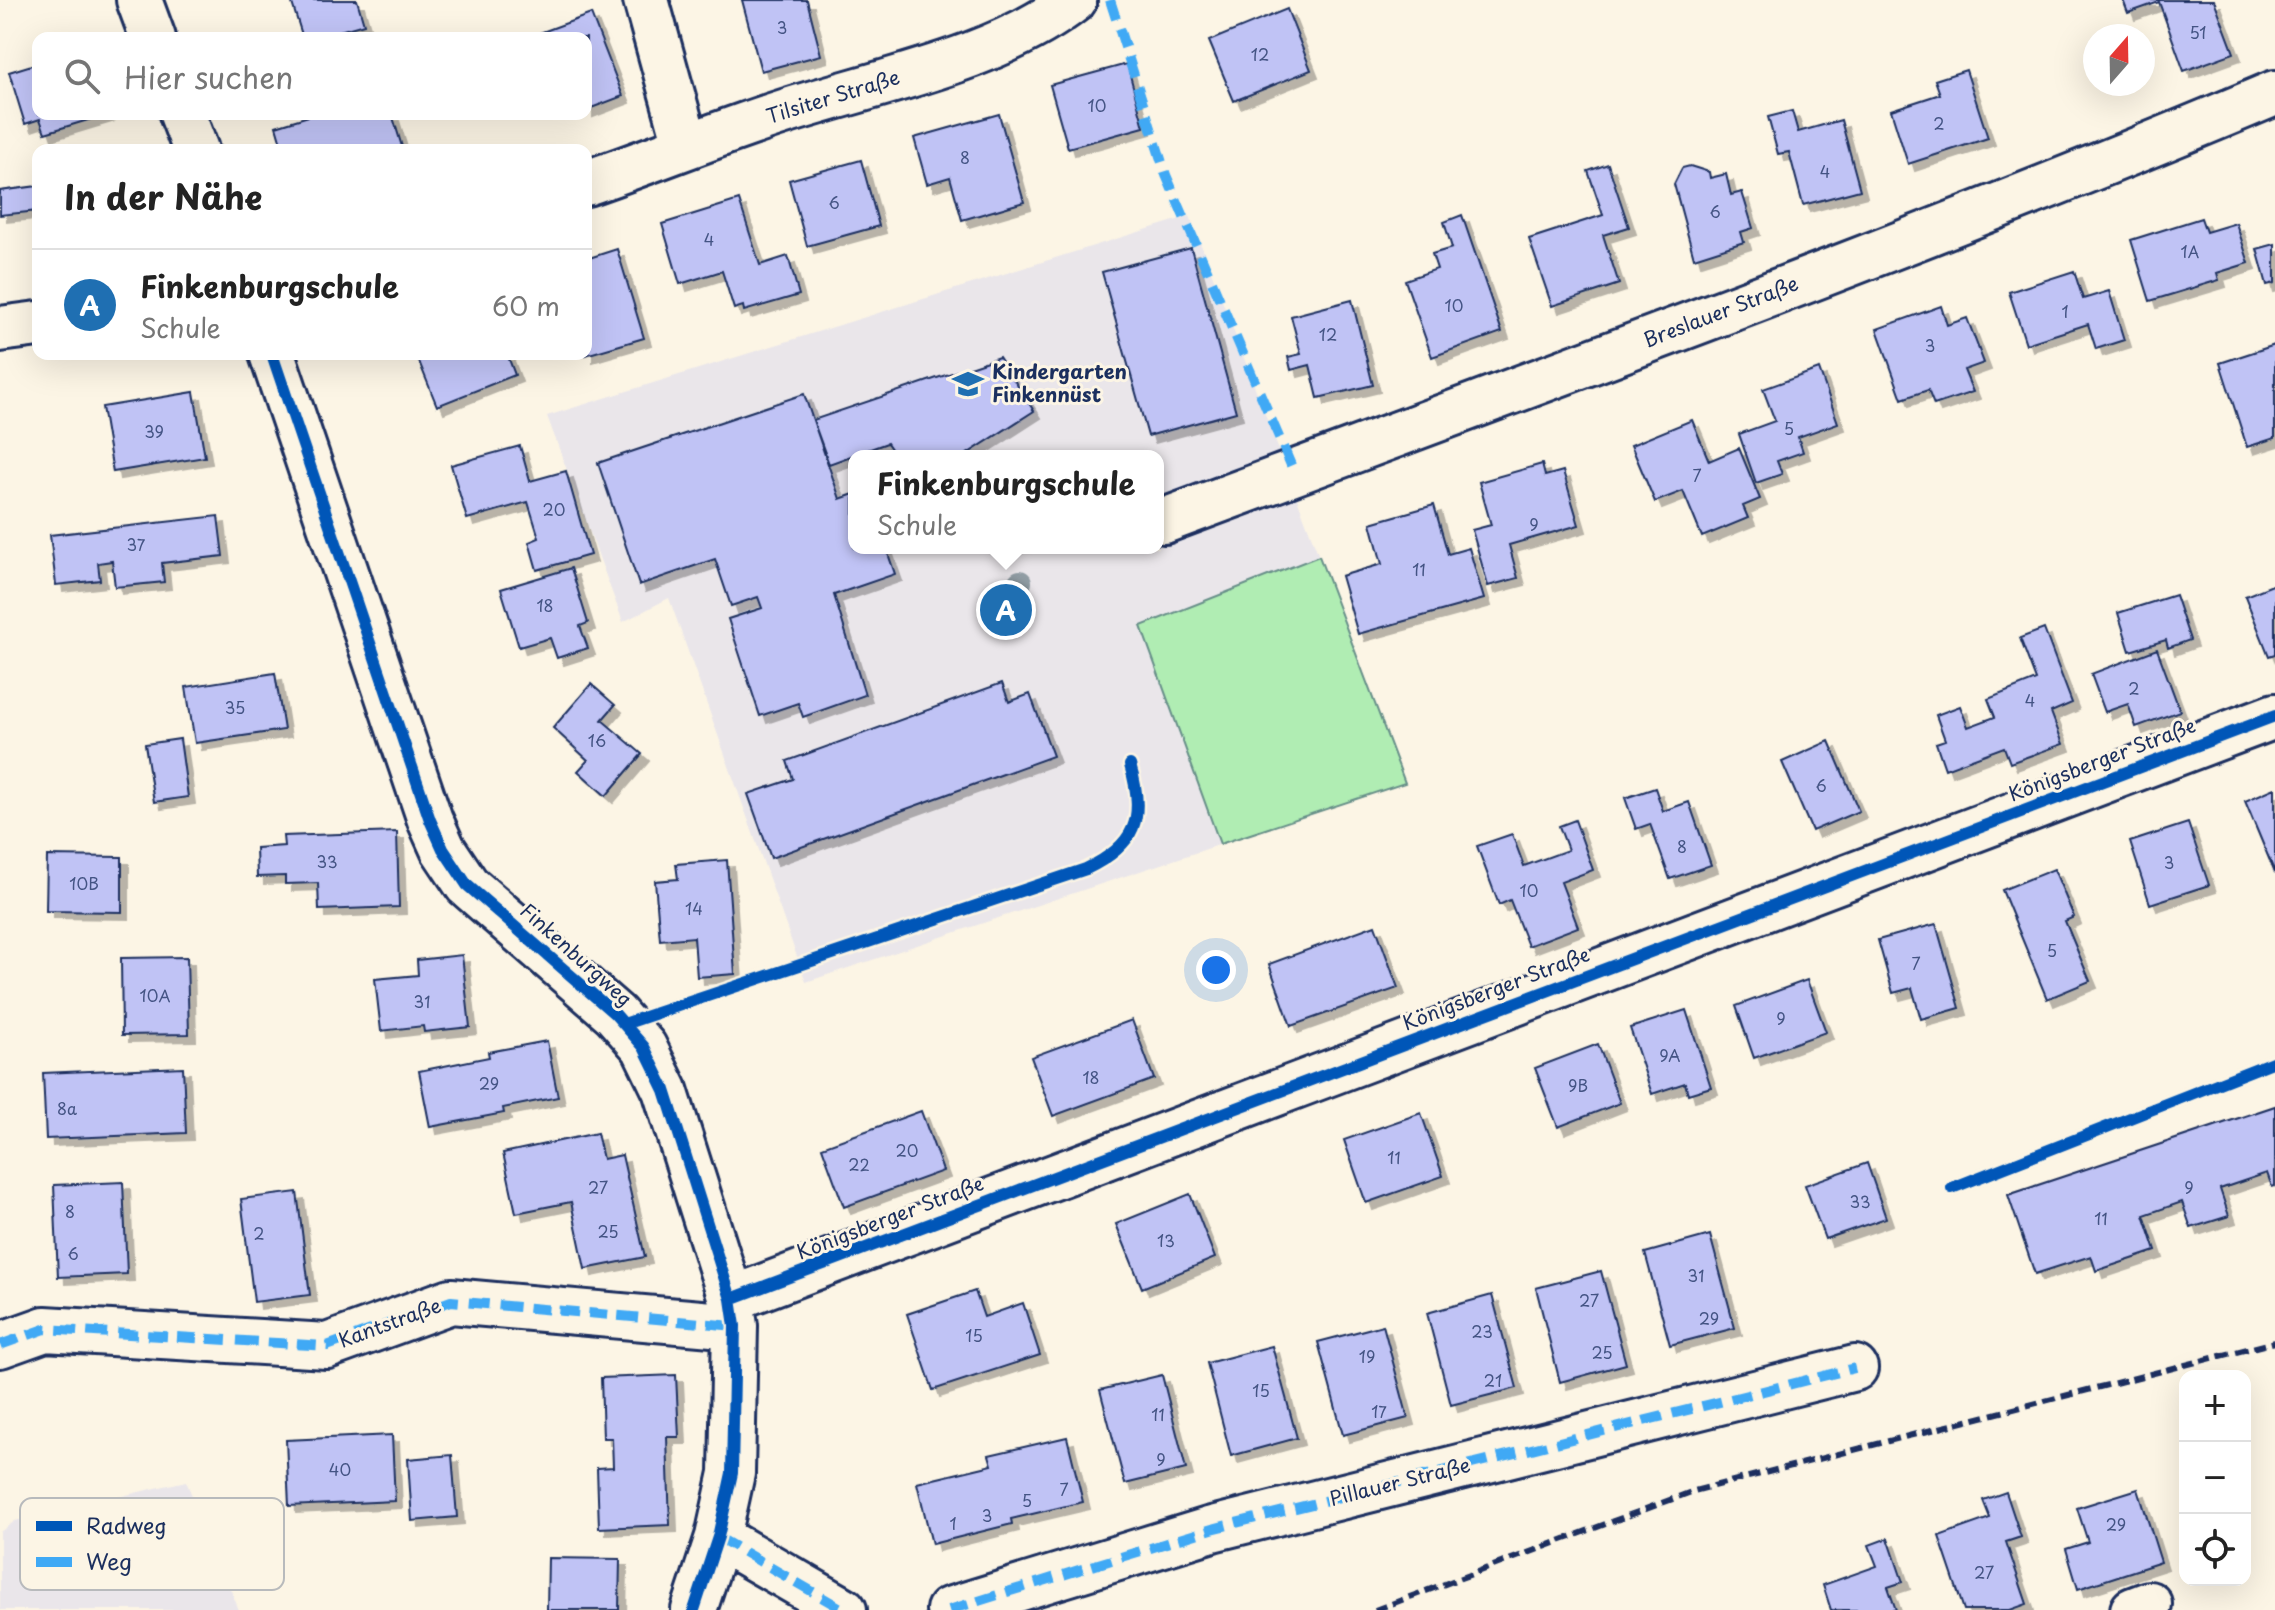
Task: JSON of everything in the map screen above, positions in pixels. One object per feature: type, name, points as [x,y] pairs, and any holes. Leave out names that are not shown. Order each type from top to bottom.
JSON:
[{"type":"street","points":[[139,0],[151,32]]},
{"type":"street","points":[[646,0],[686,145]]},
{"type":"street","name":"Tilsiter Straße","points":[[592,181],[686,145],[983,51],[1056,14],[1074,0]]},
{"type":"street","name":"Breslauer Straße","points":[[1164,521],[1815,277],[2175,136],[2275,93]]},
{"type":"street","points":[[184,120],[194,144]]},
{"type":"street","points":[[0,329],[32,325]]},
{"type":"street","name":"Finkenburgweg","points":[[274,360],[430,820],[443,849],[467,885],[615,1014],[644,1047],[665,1090],[733,1313],[732,1473],[718,1537],[694,1610]]},
{"type":"street","name":"Königsberger Straße","points":[[733,1313],[2275,716]]},
{"type":"street","name":"Kantstraße","points":[[0,1345],[45,1329],[327,1346],[451,1301],[733,1313]]},
{"type":"street","name":"Pillauer Straße","points":[[949,1610],[1212,1529],[1855,1368]]},
{"type":"street","points":[[718,1537],[844,1610]]},
{"type":"shaded area","points":[[1190,216],[1405,783],[806,982],[669,598],[623,622],[547,416]]},
{"type":"shaded area","points":[[186,1481],[193,1498],[113,1498]]},
{"type":"shaded area","points":[[20,1520],[20,1590],[231,1590],[239,1610],[0,1610],[0,1532]]},
{"type":"green space","points":[[1319,556],[1405,783],[1220,844],[1141,626]]},
{"type":"building","points":[[291,0],[357,0],[364,24],[336,32],[301,32]]},
{"type":"building","points":[[742,0],[807,0],[821,55],[761,71]]},
{"type":"building","points":[[2123,0],[2214,0],[2234,53],[2184,71],[2159,2],[2128,13]]},
{"type":"building","points":[[1287,9],[1311,70],[1234,101],[1209,41]]},
{"type":"building","points":[[591,14],[623,96],[592,108],[592,32],[542,32]]},
{"type":"building","points":[[1127,64],[1144,127],[1068,148],[1050,85]]},
{"type":"building","points":[[32,65],[32,120],[37,120],[25,124],[9,72]]},
{"type":"building","points":[[1966,70],[1988,138],[1908,164],[1891,110],[1940,94],[1935,80]]},
{"type":"building","points":[[1792,111],[1798,132],[1841,120],[1860,190],[1803,205],[1789,152],[1778,154],[1768,117]]},
{"type":"building","points":[[999,114],[1024,202],[962,220],[950,177],[927,184],[914,138]]},
{"type":"building","points":[[40,120],[88,120],[45,133]]},
{"type":"building","points":[[296,120],[394,120],[401,144],[281,144],[276,126]]},
{"type":"building","points":[[861,160],[879,226],[807,246],[789,180]]},
{"type":"building","points":[[1608,164],[1629,227],[1603,235],[1619,284],[1552,306],[1529,239],[1603,215],[1588,171]]},
{"type":"building","points":[[1690,166],[1709,172],[1710,178],[1726,174],[1731,195],[1742,192],[1753,228],[1741,232],[1744,242],[1694,258],[1674,184],[1682,168]]},
{"type":"building","points":[[32,187],[32,212],[0,215],[0,191]]},
{"type":"building","points":[[739,200],[760,265],[788,256],[799,295],[744,311],[743,306],[734,309],[722,271],[680,284],[662,224]]},
{"type":"building","points":[[1462,215],[1502,332],[1432,357],[1405,280],[1437,269],[1432,254],[1452,248],[1444,222]]},
{"type":"building","points":[[2201,218],[2206,232],[2236,223],[2249,263],[2217,273],[2219,280],[2150,301],[2131,240]]},
{"type":"building","points":[[2275,244],[2275,283],[2267,285],[2257,249]]},
{"type":"building","points":[[1191,248],[1236,412],[1148,436],[1102,272]]},
{"type":"building","points":[[617,249],[644,338],[592,353],[592,257]]},
{"type":"building","points":[[2074,271],[2083,299],[2109,291],[2124,340],[2096,349],[2088,324],[2026,344],[2009,292]]},
{"type":"building","points":[[1352,300],[1373,385],[1318,398],[1310,365],[1291,370],[1288,357],[1301,354],[1291,316]]},
{"type":"building","points":[[1941,306],[1947,325],[1967,318],[1984,363],[1964,370],[1973,392],[1934,405],[1928,390],[1902,399],[1877,329]]},
{"type":"building","points":[[2275,345],[2275,438],[2247,447],[2220,363]]},
{"type":"building","name":"Kindergarten Finkennüst","points":[[999,357],[1034,411],[973,450],[892,450],[887,443],[868,450],[848,450],[848,457],[829,464],[813,420]]},
{"type":"building","points":[[418,360],[509,360],[515,375],[437,406]]},
{"type":"building","points":[[1819,369],[1838,423],[1798,437],[1803,452],[1777,461],[1782,474],[1756,483],[1739,434],[1775,421],[1763,389]]},
{"type":"building","points":[[194,392],[205,457],[113,472],[102,407]]},
{"type":"building","points":[[804,394],[840,499],[848,496],[848,554],[888,554],[895,574],[834,595],[865,695],[803,717],[798,703],[760,716],[728,619],[762,608],[758,597],[731,606],[715,559],[639,585],[598,463]]},
{"type":"building","points":[[1692,420],[1709,461],[1739,448],[1760,499],[1743,506],[1748,518],[1702,537],[1683,491],[1655,502],[1631,445]]},
{"type":"building","points":[[520,446],[530,481],[566,471],[590,555],[537,570],[529,542],[539,538],[528,502],[467,519],[451,465]]},
{"type":"building","points":[[1542,464],[1545,476],[1563,471],[1579,525],[1509,545],[1518,578],[1488,586],[1472,530],[1491,525],[1479,482]]},
{"type":"building","points":[[1434,505],[1448,554],[1469,548],[1484,599],[1358,634],[1341,576],[1382,564],[1371,523]]},
{"type":"building","points":[[218,516],[223,556],[162,563],[164,582],[115,587],[112,561],[98,563],[100,580],[56,585],[50,535]]},
{"type":"building","points":[[571,568],[588,623],[580,626],[588,648],[557,658],[550,638],[519,647],[501,589]]},
{"type":"building","points":[[2275,584],[2275,654],[2269,656],[2245,596]]},
{"type":"building","points":[[2175,595],[2190,640],[2168,648],[2166,640],[2130,651],[2118,613]]},
{"type":"building","points":[[2044,629],[2072,703],[2051,712],[2063,744],[2010,763],[2004,747],[1945,769],[1936,743],[1945,740],[1936,715],[1960,706],[1968,727],[1995,717],[1988,699],[2036,680],[2020,638]]},
{"type":"building","points":[[2157,649],[2180,711],[2136,727],[2128,704],[2105,712],[2091,674]]},
{"type":"building","points":[[275,673],[284,730],[195,743],[186,687]]},
{"type":"building","points":[[1002,683],[1009,702],[1030,694],[1053,756],[771,858],[748,794],[793,779],[787,761]]},
{"type":"building","points":[[591,684],[615,705],[602,720],[642,754],[606,796],[578,771],[588,760],[553,728]]},
{"type":"building","points":[[180,739],[188,797],[154,802],[145,744]]},
{"type":"building","points":[[1829,741],[1859,811],[1812,831],[1782,762]]},
{"type":"building","points":[[1655,788],[1663,811],[1689,802],[1711,865],[1670,879],[1650,824],[1636,829],[1625,798]]},
{"type":"building","points":[[2275,788],[2275,873],[2245,801]]},
{"type":"building","points":[[1575,820],[1593,870],[1561,882],[1578,927],[1528,946],[1510,900],[1499,905],[1477,846],[1512,834],[1524,866],[1568,850],[1559,826]]},
{"type":"building","points":[[2188,823],[2209,885],[2150,904],[2130,842]]},
{"type":"building","points":[[397,832],[399,907],[319,910],[318,883],[285,884],[285,876],[257,877],[256,848],[284,846],[283,836]]},
{"type":"building","points":[[47,856],[122,857],[122,912],[46,911]]},
{"type":"building","points":[[727,860],[735,974],[697,977],[694,937],[660,940],[655,881],[678,879],[676,864]]},
{"type":"building","points":[[2054,869],[2074,917],[2065,921],[2090,981],[2047,999],[2002,890]]},
{"type":"building","points":[[1936,924],[1960,1008],[1921,1019],[1912,988],[1893,993],[1878,940]]},
{"type":"building","points":[[1375,925],[1398,988],[1291,1026],[1269,964]]},
{"type":"building","points":[[462,955],[470,1027],[424,1032],[423,1026],[381,1031],[375,979],[418,975],[417,960]]},
{"type":"building","points":[[187,957],[189,1034],[122,1035],[121,958]]},
{"type":"building","points":[[1807,980],[1826,1032],[1754,1058],[1736,1006]]},
{"type":"building","points":[[1686,1010],[1711,1087],[1688,1094],[1685,1083],[1652,1094],[1630,1028]]},
{"type":"building","points":[[1132,1020],[1154,1079],[1053,1116],[1031,1057]]},
{"type":"building","points":[[547,1041],[558,1097],[503,1108],[504,1113],[430,1127],[419,1071],[489,1057],[488,1052]]},
{"type":"building","points":[[1598,1044],[1620,1103],[1558,1127],[1535,1068]]},
{"type":"building","points":[[183,1067],[186,1133],[46,1139],[43,1073]]},
{"type":"building","points":[[2275,1106],[2275,1186],[2272,1187],[2267,1173],[2220,1189],[2229,1216],[2191,1228],[2182,1202],[2144,1215],[2156,1251],[2096,1271],[2091,1256],[2035,1274],[2008,1195]]},
{"type":"building","points":[[921,1111],[943,1171],[844,1207],[822,1147]]},
{"type":"building","points":[[1421,1113],[1443,1176],[1366,1203],[1344,1140]]},
{"type":"building","points":[[597,1133],[603,1159],[622,1155],[645,1257],[585,1269],[571,1202],[516,1213],[503,1153]]},
{"type":"building","points":[[1867,1163],[1886,1218],[1825,1239],[1805,1185]]},
{"type":"building","points":[[123,1182],[127,1274],[58,1277],[54,1185]]},
{"type":"building","points":[[297,1192],[310,1295],[254,1302],[241,1199]]},
{"type":"building","points":[[1190,1194],[1215,1258],[1142,1288],[1116,1224]]},
{"type":"building","points":[[1710,1235],[1735,1328],[1670,1345],[1645,1253]]},
{"type":"building","points":[[1601,1271],[1626,1364],[1560,1382],[1536,1288]]},
{"type":"building","points":[[975,1291],[984,1317],[1023,1303],[1040,1355],[933,1390],[907,1314]]},
{"type":"building","points":[[1492,1295],[1517,1388],[1451,1405],[1427,1313]]},
{"type":"building","points":[[1383,1325],[1408,1418],[1343,1435],[1318,1342]]},
{"type":"building","points":[[1272,1346],[1297,1438],[1231,1456],[1207,1363]]},
{"type":"building","points":[[676,1375],[679,1437],[667,1437],[670,1525],[599,1528],[597,1468],[613,1467],[612,1438],[603,1438],[601,1378]]},
{"type":"building","points":[[1162,1375],[1186,1469],[1125,1484],[1100,1390]]},
{"type":"building","points":[[392,1435],[395,1501],[289,1506],[286,1440]]},
{"type":"building","points":[[1067,1437],[1083,1502],[1011,1519],[1012,1524],[932,1544],[917,1483],[992,1465],[989,1455]]},
{"type":"building","points":[[452,1455],[457,1517],[412,1521],[408,1459]]},
{"type":"building","points":[[2138,1489],[2161,1562],[2078,1589],[2066,1549],[2088,1542],[2077,1508]]},
{"type":"building","points":[[2006,1492],[2021,1537],[2006,1542],[2027,1604],[2010,1610],[1964,1610],[1939,1536],[1990,1518],[1983,1500]]},
{"type":"building","points":[[1888,1538],[1903,1582],[1888,1587],[1896,1610],[1831,1610],[1823,1585],[1877,1566],[1869,1545]]},
{"type":"building","points":[[548,1558],[620,1559],[619,1610],[547,1610]]},
{"type":"railway","points":[[1375,1610],[1694,1491],[2275,1342]]},
{"type":"marked path","points":[[1110,0],[1166,175],[1294,472]]},
{"type":"marked path","points":[[0,1345],[45,1329],[327,1346],[451,1301],[735,1326]]},
{"type":"marked path","points":[[949,1610],[1212,1529],[1855,1368]]},
{"type":"marked path","points":[[718,1537],[844,1610]]},
{"type":"cycle path","points":[[274,360],[430,820],[443,849],[467,885],[615,1014],[644,1047],[665,1090],[731,1299],[735,1326],[732,1473],[718,1537],[694,1610]]},
{"type":"cycle path","points":[[731,1299],[2275,716]]},
{"type":"cycle path","points":[[624,1024],[1086,869],[1116,850],[1133,828],[1137,800],[1130,765]]},
{"type":"cycle path","points":[[1952,1188],[2275,1061]]},
{"type":"place","name":"Kindergarten Finkennüst","points":[[968,384]]},
{"type":"place","name":"Finkenburgschule","points":[[1006,610]]}]
